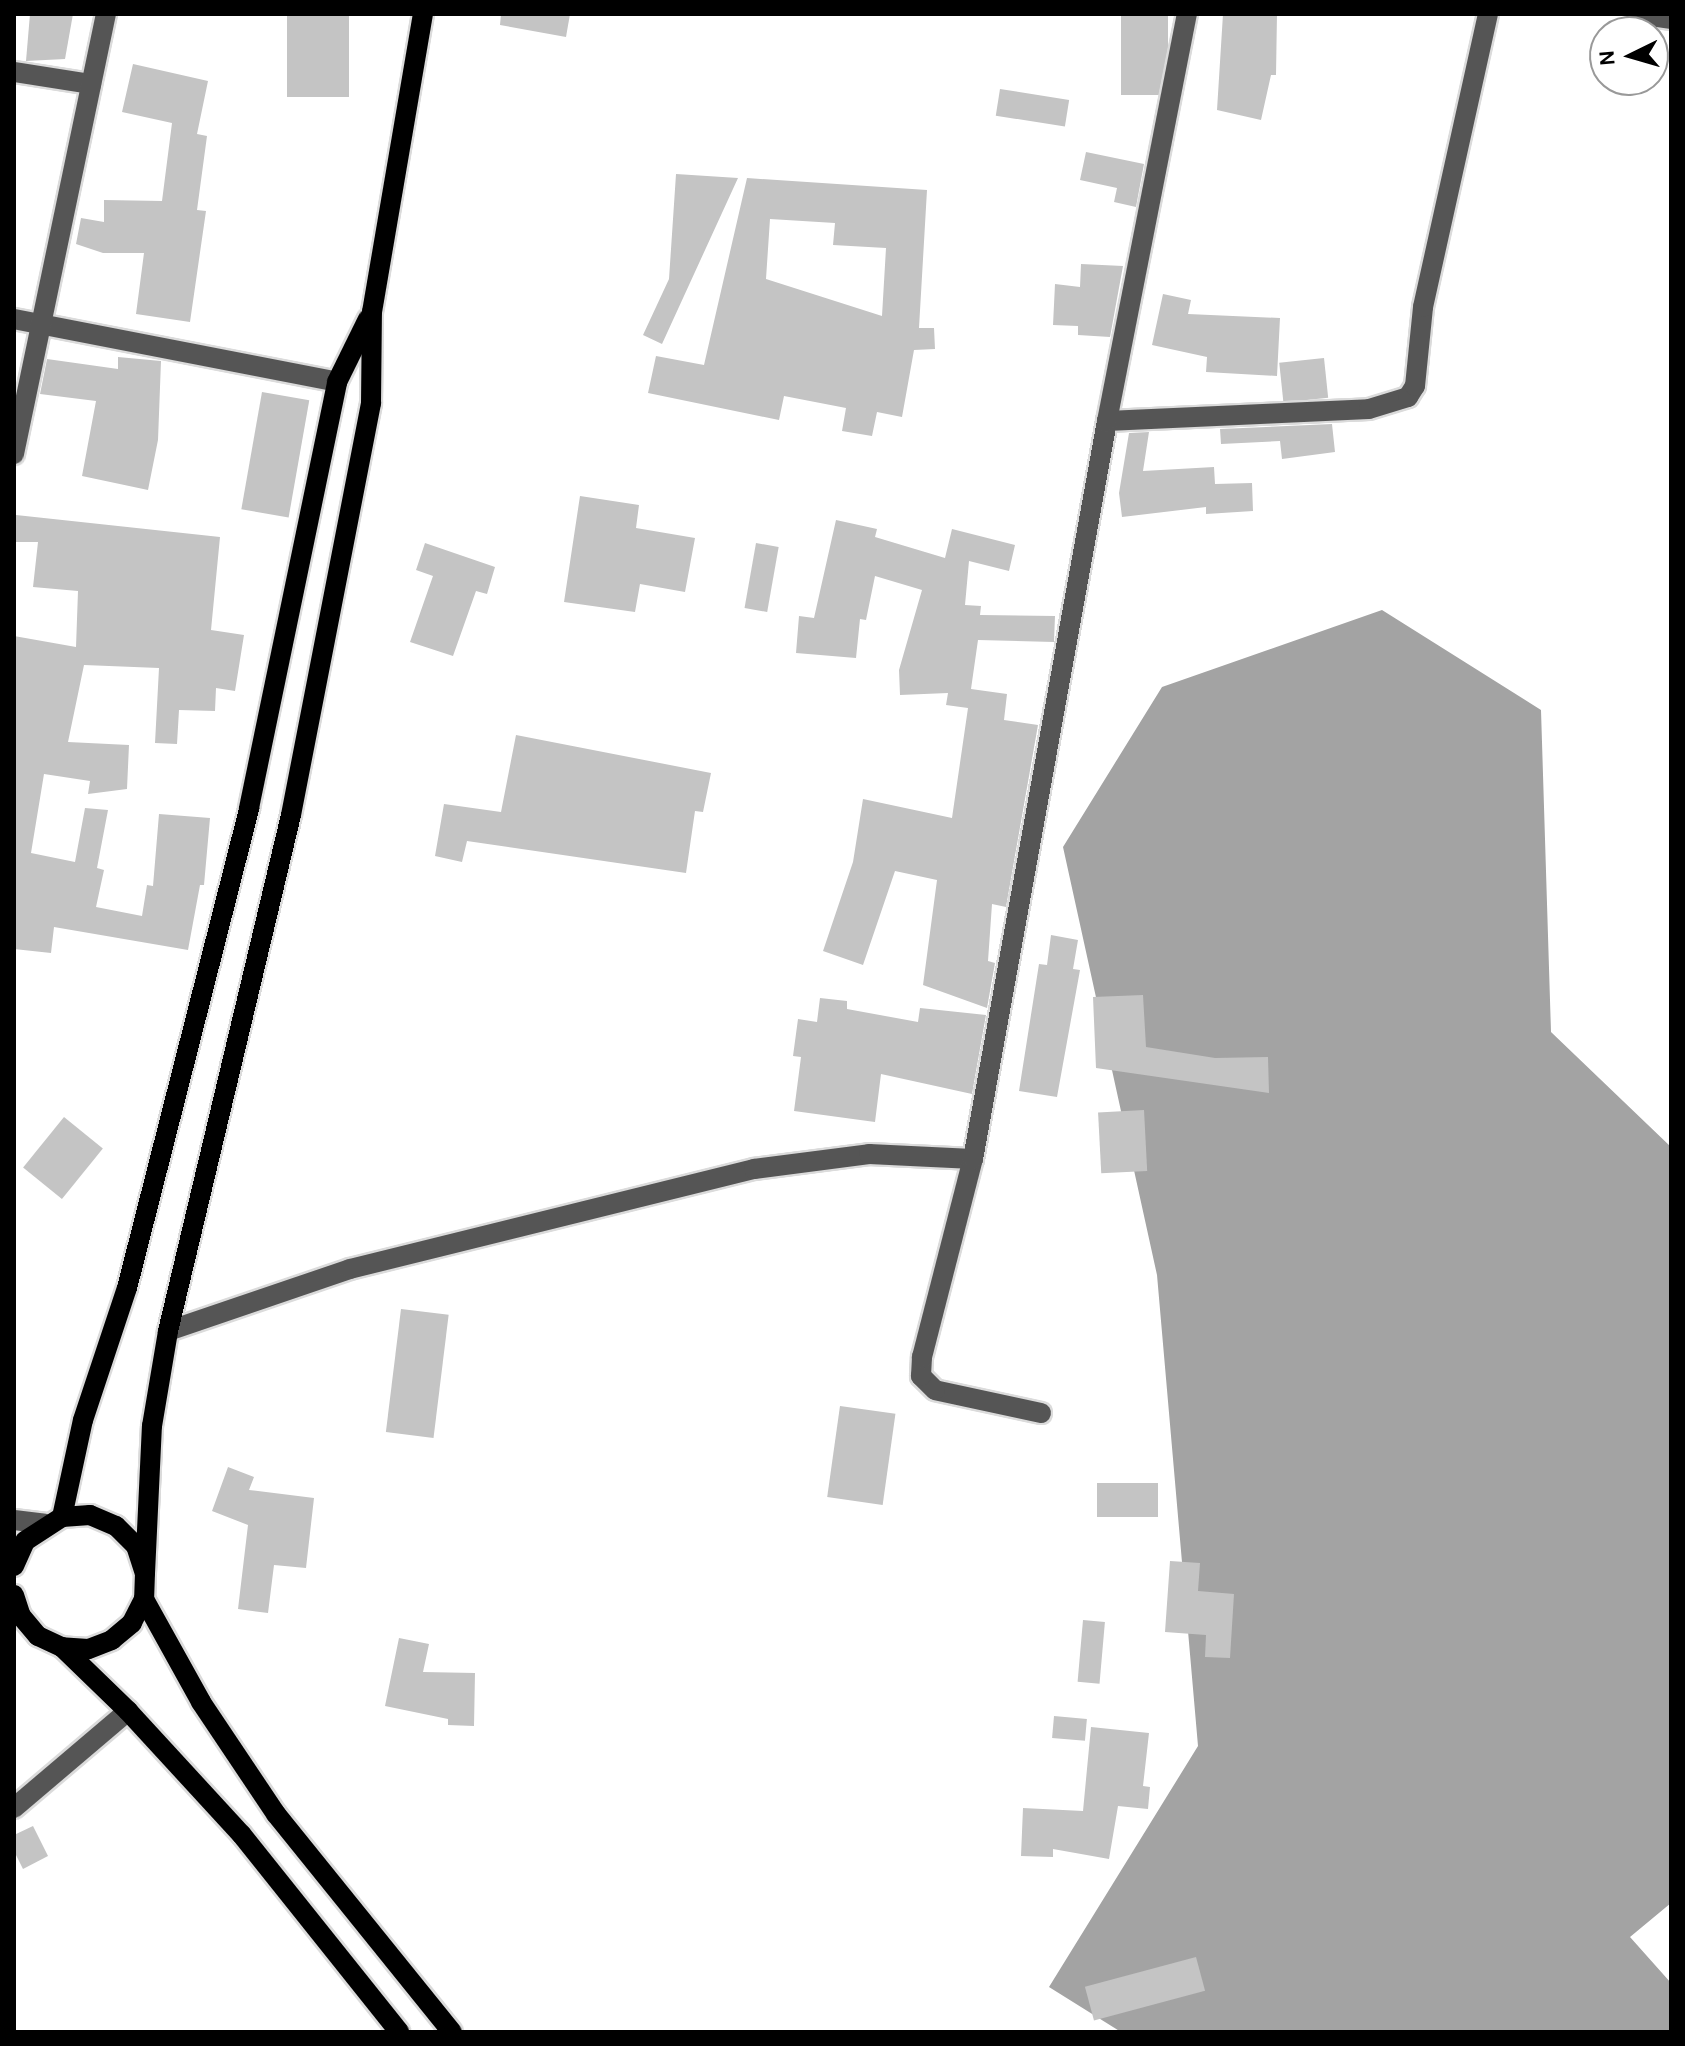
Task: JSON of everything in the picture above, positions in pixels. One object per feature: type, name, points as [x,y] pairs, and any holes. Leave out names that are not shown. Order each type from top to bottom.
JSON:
[{"type":"main road","points":[[62,1647],[88,1649],[112,1640],[132,1623],[144,1599],[152,1426],[168,1331],[291,815],[371,403],[372,312],[423,14]]},
{"type":"main road","points":[[53,1520],[127,1288],[249,808],[337,382],[372,312]]},
{"type":"main road","points":[[14,1566],[25,1541],[53,1520],[90,1515],[116,1526],[136,1546],[145,1573]]},
{"type":"main road","points":[[14,1595],[18,1613],[38,1636],[62,1647],[128,1711],[242,1835],[399,2032]]},
{"type":"main road","points":[[144,1599],[201,1702],[276,1814],[452,2032]]},
{"type":"street","points":[[14,454],[39,321],[106,14]]},
{"type":"street","points":[[1041,1413],[935,1390],[921,1376],[973,1159],[1107,421],[1187,14]]},
{"type":"street","points":[[1107,421],[1369,409],[1408,397],[1415,386],[1423,307],[1488,14]]},
{"type":"street","points":[[1636,14],[1671,19]]},
{"type":"street","points":[[14,72],[91,84]]},
{"type":"street","points":[[14,319],[39,321],[337,382]]},
{"type":"street","points":[[168,1331],[350,1269],[754,1169],[869,1154],[973,1159]]},
{"type":"street","points":[[14,1520],[53,1520]]},
{"type":"street","points":[[14,1808],[128,1711]]},
{"type":"shaded area","points":[[1382,610],[1541,710],[1551,1032],[1671,1147],[1671,1903],[1630,1937],[1671,1983],[1671,2032],[1121,2032],[1049,1987],[1198,1746],[1157,1275],[1063,847],[1162,687]]},
{"type":"building","points":[[30,14],[73,14],[65,59],[26,61]]},
{"type":"building","points":[[287,14],[349,14],[349,97],[287,97]]},
{"type":"building","points":[[501,14],[570,14],[566,37],[500,25]]},
{"type":"building","points":[[1121,14],[1168,14],[1168,95],[1121,95]]},
{"type":"building","points":[[1223,14],[1277,14],[1276,75],[1271,75],[1261,120],[1217,110]]},
{"type":"building","points":[[133,64],[208,81],[197,134],[207,136],[197,210],[206,211],[190,322],[136,314],[144,253],[103,253],[76,244],[81,218],[104,222],[104,200],[162,201],[172,123],[122,112]]},
{"type":"building","points":[[1000,89],[1069,100],[1065,127],[996,116]]},
{"type":"building","points":[[1086,152],[1144,164],[1136,207],[1114,202],[1117,188],[1080,180]]},
{"type":"building","points":[[676,174],[738,178],[662,344],[643,335],[669,279]]},
{"type":"building","points":[[747,178],[927,190],[919,328],[934,328],[935,349],[914,350],[902,417],[877,412],[872,436],[842,431],[846,408],[784,396],[779,420],[648,393],[656,356],[704,365]],"holes":[[[770,219],[835,223],[833,245],[886,248],[882,316],[766,279]]]},
{"type":"building","points":[[1081,264],[1123,266],[1110,337],[1078,335],[1078,326],[1053,325],[1055,284],[1080,287]]},
{"type":"building","points":[[1163,294],[1191,300],[1188,314],[1280,318],[1277,376],[1206,372],[1207,357],[1152,345]]},
{"type":"building","points":[[118,357],[161,361],[158,440],[148,490],[82,476],[96,401],[40,394],[47,359],[118,369]]},
{"type":"building","points":[[1324,358],[1328,398],[1283,402],[1279,363]]},
{"type":"building","points":[[262,392],[309,400],[289,518],[241,509]]},
{"type":"building","points":[[1332,424],[1335,452],[1282,459],[1280,441],[1221,444],[1220,429]]},
{"type":"building","points":[[1149,432],[1143,471],[1214,467],[1215,484],[1252,483],[1253,511],[1206,514],[1206,507],[1122,517],[1119,493],[1129,433]]},
{"type":"building","points":[[580,496],[639,505],[636,528],[695,538],[685,592],[640,584],[635,612],[564,602]]},
{"type":"building","points":[[16,515],[220,537],[211,630],[244,635],[235,691],[216,688],[215,711],[179,710],[177,744],[155,743],[159,668],[84,665],[68,742],[129,745],[127,789],[88,794],[90,781],[44,774],[31,853],[75,862],[85,808],[108,810],[97,868],[104,870],[96,907],[142,916],[147,885],[153,886],[159,814],[210,818],[204,885],[200,885],[188,950],[54,927],[51,953],[14,949],[14,636],[76,647],[78,591],[33,587],[38,542],[16,542]]},
{"type":"building","points":[[836,520],[877,529],[875,537],[945,558],[952,529],[1015,545],[1009,571],[969,561],[965,605],[981,606],[980,615],[1055,616],[1054,642],[978,640],[971,689],[1007,694],[1004,720],[1038,725],[1006,907],[992,904],[988,961],[995,963],[987,1008],[923,985],[937,880],[895,871],[863,965],[823,951],[853,862],[863,799],[952,818],[968,708],[946,705],[948,693],[900,695],[899,670],[922,590],[875,576],[866,620],[860,619],[856,658],[796,653],[799,616],[814,618]]},
{"type":"building","points":[[425,543],[495,567],[487,594],[476,591],[453,656],[410,642],[433,576],[416,570]]},
{"type":"building","points":[[756,543],[779,547],[767,612],[745,608]]},
{"type":"building","points":[[516,735],[711,773],[703,812],[695,811],[686,873],[467,841],[462,862],[435,856],[444,804],[501,812]]},
{"type":"building","points":[[1051,935],[1078,940],[1073,969],[1080,970],[1057,1097],[1019,1091],[1039,964],[1047,965]]},
{"type":"building","points":[[1143,995],[1146,1047],[1215,1058],[1268,1057],[1269,1093],[1096,1068],[1093,997]]},
{"type":"building","points":[[820,998],[847,1001],[847,1009],[918,1022],[920,1008],[986,1015],[972,1094],[881,1074],[875,1122],[794,1111],[801,1057],[793,1056],[798,1019],[817,1022]]},
{"type":"building","points":[[1144,1110],[1147,1171],[1101,1173],[1098,1112]]},
{"type":"building","points":[[64,1117],[103,1148],[62,1199],[23,1168]]},
{"type":"building","points":[[401,1309],[449,1315],[434,1438],[386,1432]]},
{"type":"building","points":[[840,1406],[895,1414],[883,1505],[827,1497]]},
{"type":"building","points":[[228,1467],[254,1477],[249,1490],[314,1498],[306,1568],[274,1565],[268,1613],[238,1609],[248,1525],[212,1511]]},
{"type":"building","points":[[1097,1483],[1158,1483],[1158,1517],[1097,1517]]},
{"type":"building","points":[[1170,1561],[1200,1563],[1198,1591],[1234,1594],[1230,1658],[1205,1657],[1206,1635],[1165,1632]]},
{"type":"building","points":[[1083,1620],[1105,1622],[1100,1684],[1078,1682]]},
{"type":"building","points":[[399,1638],[429,1644],[423,1672],[475,1673],[474,1726],[448,1725],[448,1719],[385,1706]]},
{"type":"building","points":[[1054,1716],[1087,1719],[1085,1741],[1052,1738]]},
{"type":"building","points":[[1091,1727],[1149,1733],[1143,1786],[1150,1787],[1148,1809],[1118,1806],[1109,1859],[1053,1849],[1053,1857],[1021,1856],[1023,1808],[1083,1811]]},
{"type":"building","points":[[33,1826],[48,1856],[23,1869],[14,1851],[14,1835]]},
{"type":"building","points":[[1196,1957],[1205,1991],[1094,2021],[1085,1987]]}]
